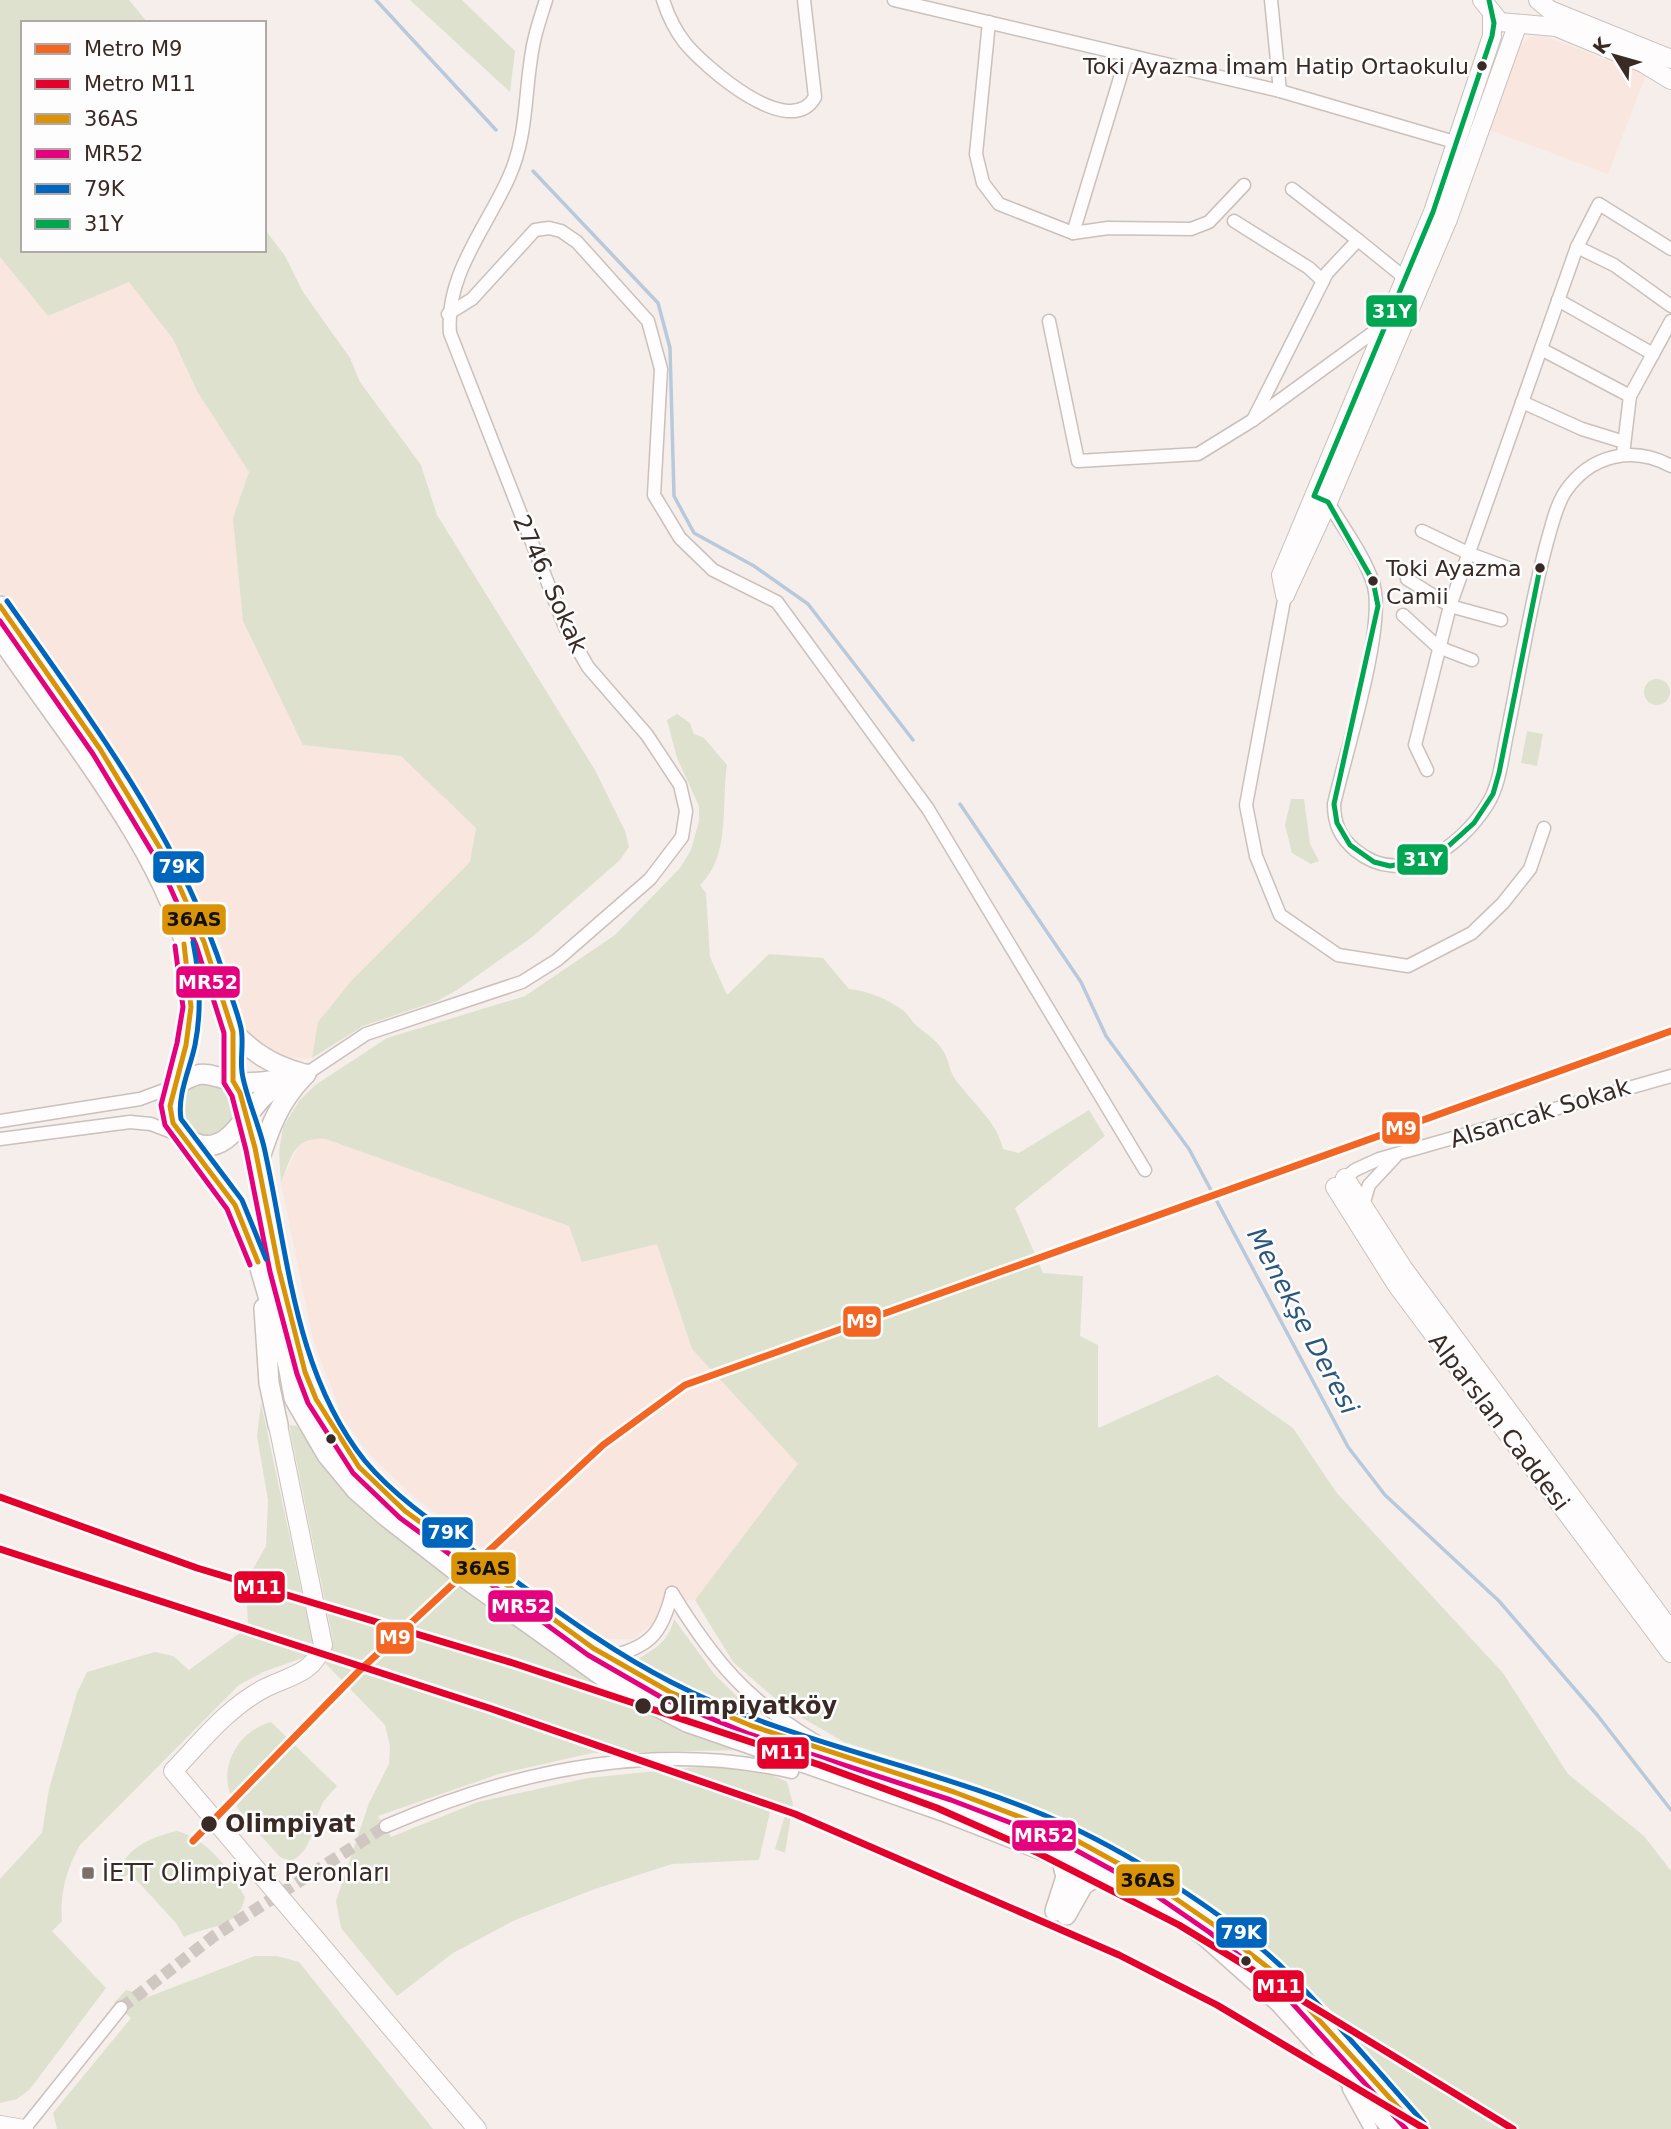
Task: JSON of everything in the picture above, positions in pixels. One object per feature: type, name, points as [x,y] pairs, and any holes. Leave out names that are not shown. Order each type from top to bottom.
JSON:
[{"type":"main road","points":[[0,606],[100,749],[169,863],[204,942],[233,1032],[233,1081],[240,1093],[259,1163],[295,1336],[316,1399],[359,1466],[405,1511],[607,1657],[670,1692],[752,1726],[954,1792],[1065,1834],[1150,1881],[1214,1925],[1280,1977],[1418,2129]]},
{"type":"main road","points":[[0,636],[127,823],[162,885],[179,924],[190,965],[193,997],[191,1032],[170,1114],[173,1123],[235,1205],[251,1237],[288,1365],[294,1398],[327,1455],[356,1490],[468,1580],[612,1683],[687,1722],[943,1811],[1061,1857],[1156,1902],[1205,1936],[1280,2003],[1393,2129]]},
{"type":"main road","points":[[233,1032],[255,1054],[275,1065],[306,1074]]},
{"type":"main road","points":[[176,1086],[199,1073],[211,1073],[233,1081],[273,1081],[306,1074]]},
{"type":"main road","points":[[185,1137],[205,1146],[216,1143],[238,1130],[245,1116],[274,1088],[306,1074]]},
{"type":"main road","points":[[259,1163],[281,1103],[306,1074]]},
{"type":"main road","points":[[264,1283],[265,1351],[278,1425]]},
{"type":"main road","points":[[278,1425],[295,1336]]},
{"type":"main road","points":[[278,1425],[283,1415],[293,1410],[302,1413]]},
{"type":"main road","points":[[1061,1857],[1066,1877],[1060,1914],[1083,1885],[1100,1874]]},
{"type":"street","name":"2746. Sokak","points":[[306,1074],[366,1034],[522,982],[556,960],[650,879],[682,837],[686,824],[680,785],[646,735],[588,667],[565,627],[455,353],[448,314],[456,279],[511,174],[522,136],[533,41],[546,0]]},
{"type":"street","points":[[663,0],[671,22],[708,67],[759,102],[794,113],[804,110],[815,97],[804,0]]},
{"type":"street","points":[[894,0],[1280,91],[1458,143]]},
{"type":"street","points":[[1271,0],[1280,91]]},
{"type":"street","points":[[1544,828],[1530,869],[1503,903],[1472,933],[1408,966],[1338,955],[1280,915],[1256,856],[1246,805],[1285,595],[1281,575],[1321,499],[1394,325],[1448,219],[1520,25],[1532,14],[1536,0],[1550,10],[1671,59]]},
{"type":"street","points":[[1488,5],[1500,22],[1556,27],[1643,63],[1671,80]]},
{"type":"street","points":[[1049,321],[1078,461],[1198,454],[1394,325],[1405,278],[1458,143],[1492,36],[1488,5]]},
{"type":"street","points":[[989,22],[976,154],[983,183],[999,204],[1073,233],[1108,228],[1191,229],[1209,222],[1244,185]]},
{"type":"street","points":[[1073,233],[1127,55]]},
{"type":"street","points":[[1292,189],[1405,278]]},
{"type":"street","points":[[1427,771],[1415,745],[1438,647],[1450,606],[1577,247],[1599,204],[1671,249]]},
{"type":"street","points":[[1234,221],[1309,268],[1323,281]]},
{"type":"street","points":[[448,314],[472,299],[535,230],[549,228],[561,231],[577,242],[648,321],[661,369],[654,495],[680,538],[713,570],[777,602],[907,779],[928,808],[1145,1170]]},
{"type":"street","points":[[1253,420],[1323,281],[1357,240]]},
{"type":"street","points":[[1577,247],[1614,265],[1671,306]]},
{"type":"street","points":[[1558,300],[1653,354]]},
{"type":"street","points":[[1623,448],[1630,396],[1671,321]]},
{"type":"street","points":[[1541,349],[1630,396]]},
{"type":"street","points":[[1522,402],[1623,448],[1655,457],[1671,466]]},
{"type":"street","points":[[1321,499],[1373,581],[1378,606],[1372,644],[1334,804],[1334,818],[1345,840],[1358,852],[1385,866],[1411,866],[1443,850],[1488,805],[1499,772],[1540,568],[1555,515],[1564,494],[1580,473],[1623,448]]},
{"type":"street","points":[[1422,531],[1470,554],[1511,569]]},
{"type":"street","points":[[1407,579],[1450,606],[1501,620]]},
{"type":"street","points":[[1403,615],[1438,647],[1472,660]]},
{"type":"street","name":"Alsancak Sokak","points":[[1340,1182],[1379,1159],[1610,1091],[1671,1076]]},
{"type":"street","points":[[0,1121],[141,1099],[176,1086]]},
{"type":"street","points":[[0,1139],[130,1122],[151,1124],[185,1137]]},
{"type":"street","points":[[1363,1205],[1369,1185],[1396,1156]]},
{"type":"street","name":"Alparslan Caddesi","points":[[1340,1182],[1363,1205],[1403,1268],[1671,1631]]},
{"type":"street","name":"Alparslan Caddesi","points":[[1340,1182],[1396,1284],[1671,1653]]},
{"type":"street","points":[[278,1425],[323,1645],[319,1656],[298,1675],[263,1689],[240,1703],[173,1771],[477,2129]]},
{"type":"street","points":[[607,1657],[634,1651],[661,1629],[672,1593],[712,1655],[745,1689],[783,1722],[844,1758]]},
{"type":"street","points":[[386,1826],[446,1800],[573,1766],[705,1760],[760,1765],[792,1772]]},
{"type":"street","points":[[0,2125],[24,2129],[121,2008]]},
{"type":"street","points":[[1336,2068],[1371,2129]]},
{"type":"shaded area","points":[[1544,36],[1646,75],[1608,174],[1490,130],[1518,49],[1530,37]]},
{"type":"shaded area","points":[[0,257],[48,316],[129,282],[173,339],[197,391],[249,472],[233,518],[303,745],[401,756],[476,828],[470,862],[351,981],[318,1022],[312,1058],[282,1058],[248,1033],[220,943],[175,850],[0,590]]},
{"type":"shaded area","points":[[309,1138],[327,1139],[569,1226],[583,1262],[657,1243],[692,1349],[799,1464],[695,1600],[679,1601],[633,1639],[602,1639],[414,1497],[370,1455],[343,1418],[313,1340],[281,1183],[299,1145]]},
{"type":"green space","points":[[0,0],[129,0],[146,21],[21,21],[21,252],[266,252],[266,231],[285,256],[303,292],[350,358],[360,382],[421,465],[437,515],[595,770],[625,831],[629,847],[620,860],[532,937],[457,990],[437,1001],[363,1026],[312,1058],[318,1022],[351,981],[470,862],[476,828],[401,756],[303,745],[243,621],[233,518],[249,472],[197,391],[173,339],[129,282],[48,316],[0,257]]},
{"type":"green space","points":[[410,0],[462,0],[515,51],[510,92]]},
{"type":"green space","points":[[1657,679],[1666,683],[1670,692],[1666,701],[1657,705],[1648,701],[1644,692],[1648,683]]},
{"type":"green space","points":[[677,714],[690,723],[694,734],[704,738],[727,765],[721,845],[710,873],[700,885],[706,893],[710,957],[727,995],[769,954],[823,958],[849,989],[885,999],[904,1011],[936,1042],[945,1054],[955,1079],[995,1129],[1003,1149],[1019,1153],[1089,1110],[1105,1136],[1015,1208],[1043,1273],[1083,1276],[1080,1336],[1098,1345],[1098,1428],[1217,1375],[1293,1428],[1336,1492],[1503,1673],[1568,1774],[1644,1836],[1671,1871],[1671,2129],[1430,2129],[1322,2011],[1188,1893],[1095,1838],[974,1783],[844,1742],[787,1709],[733,1662],[695,1600],[798,1464],[692,1349],[657,1244],[582,1262],[569,1226],[326,1139],[315,1139],[300,1145],[291,1157],[281,1183],[279,1152],[283,1127],[299,1101],[314,1086],[387,1038],[525,996],[615,935],[680,868],[691,850],[699,821],[699,806],[677,758],[667,720]]},
{"type":"green space","points":[[1527,731],[1543,734],[1537,766],[1521,763]]},
{"type":"green space","points":[[1291,799],[1304,799],[1310,844],[1319,861],[1311,864],[1292,853],[1285,825]]},
{"type":"green space","points":[[206,1083],[225,1091],[233,1110],[225,1129],[206,1137],[187,1129],[179,1110],[187,1091]]},
{"type":"green space","points":[[261,1403],[312,1641],[308,1656],[263,1672],[239,1685],[80,1845],[65,1882],[62,1921],[52,1931],[106,1988],[30,2089],[17,2099],[0,2103],[0,1879],[42,1833],[49,1789],[77,1693],[87,1672],[155,1652],[173,1656],[189,1670],[248,1627],[246,1581],[266,1546],[268,1500],[257,1436]]},
{"type":"green space","points":[[289,1425],[297,1426],[346,1493],[374,1520],[474,1596],[587,1674],[745,1750],[592,1753],[499,1774],[378,1816],[391,1837],[478,1802],[588,1778],[715,1765],[768,1773],[787,1782],[793,1804],[785,1853],[775,1849],[785,1815],[770,1812],[759,1860],[672,1864],[595,1889],[515,1920],[453,1953],[397,1996],[341,1928],[336,1901],[369,1803],[389,1764],[390,1746],[385,1725],[325,1663],[330,1657],[333,1640]]},
{"type":"green space","points":[[674,1619],[715,1675],[755,1714],[748,1714],[689,1689],[638,1659],[661,1643],[669,1633]]},
{"type":"green space","points":[[271,1722],[337,1786],[321,1806],[307,1845],[298,1857],[291,1861],[280,1857],[248,1821],[236,1806],[228,1786],[227,1774],[234,1751],[250,1733]]},
{"type":"green space","points":[[177,1831],[208,1848],[225,1866],[245,1897],[241,1908],[229,1921],[184,1937],[176,1923],[130,1873],[118,1881],[120,1870],[130,1853],[147,1841]]},
{"type":"green space","points":[[255,1956],[277,1956],[299,1962],[433,2129],[57,2129],[53,2113],[131,2018],[114,2003],[126,1990],[148,1997]]},
{"type":"waterway","name":"Menekşe Deresi","points":[[376,0],[496,130]]},
{"type":"waterway","name":"Menekşe Deresi","points":[[533,171],[658,303],[670,348],[674,496],[694,533],[754,566],[808,604],[913,740]]},
{"type":"waterway","name":"Menekşe Deresi","points":[[960,804],[1081,982],[1106,1036],[1189,1149],[1348,1447],[1385,1495],[1499,1601],[1598,1716],[1671,1810]]},
{"type":"tunnel","points":[[121,2008],[214,1936],[386,1826]]},
{"type":"metro line","name":"M9","points":[[193,1841],[358,1672],[603,1445],[685,1385],[1671,1031]]},
{"type":"metro line","name":"M11","points":[[0,1497],[197,1568],[513,1663],[820,1765],[937,1808],[1036,1852],[1179,1925],[1513,2129]]},
{"type":"metro line","name":"M11","points":[[0,1549],[492,1709],[795,1814],[1119,1955],[1217,2005],[1425,2129]]},
{"type":"transit line","name":"31Y","points":[[1489,0],[1494,23],[1492,36],[1433,212],[1314,496],[1328,502],[1373,581],[1378,606],[1334,804],[1337,823],[1350,845],[1374,862],[1390,866],[1426,859],[1444,850],[1474,823],[1493,794],[1540,568]]},
{"type":"transit line","name":"79K","points":[[7,601],[130,780],[183,875],[205,924],[241,1028],[243,1080],[264,1147],[288,1269],[308,1350],[341,1426],[365,1461],[394,1491],[427,1517],[603,1642],[671,1682],[768,1724],[1020,1806],[1096,1839],[1155,1873],[1243,1934],[1290,1975],[1424,2123]]},
{"type":"transit line","name":"36AS","points":[[0,606],[100,749],[169,863],[204,942],[233,1032],[233,1081],[240,1093],[255,1148],[279,1270],[305,1372],[316,1399],[359,1467],[405,1511],[593,1648],[670,1692],[752,1726],[954,1792],[1065,1834],[1150,1881],[1214,1925],[1280,1977],[1418,2129]]},
{"type":"transit line","name":"MR52","points":[[0,621],[93,754],[161,867],[196,945],[224,1033],[224,1083],[232,1096],[246,1150],[270,1272],[297,1374],[308,1403],[353,1473],[400,1518],[588,1655],[666,1700],[749,1734],[951,1800],[1061,1842],[1145,1888],[1209,1932],[1274,1983],[1406,2129]]},
{"type":"transit line","name":"79K","points":[[193,942],[199,981],[199,1019],[182,1091],[181,1119],[242,1200],[266,1259]]},
{"type":"transit line","name":"36AS","points":[[184,944],[191,1007],[186,1045],[170,1106],[173,1123],[235,1205],[258,1262]]},
{"type":"transit line","name":"MR52","points":[[175,946],[183,1007],[161,1105],[165,1125],[227,1209],[250,1265]]},
{"type":"place","name":"Toki Ayazma İmam Hatip Ortaokulu","points":[[1482,66]]},
{"type":"place","name":"Toki Ayazma Camii","points":[[1373,581]]},
{"type":"place","name":"Olimpiyatköy","points":[[643,1706]]},
{"type":"place","name":"Olimpiyat","points":[[209,1824]]},
{"type":"place","name":"İETT Olimpiyat Peronları","points":[[88,1873]]}]
